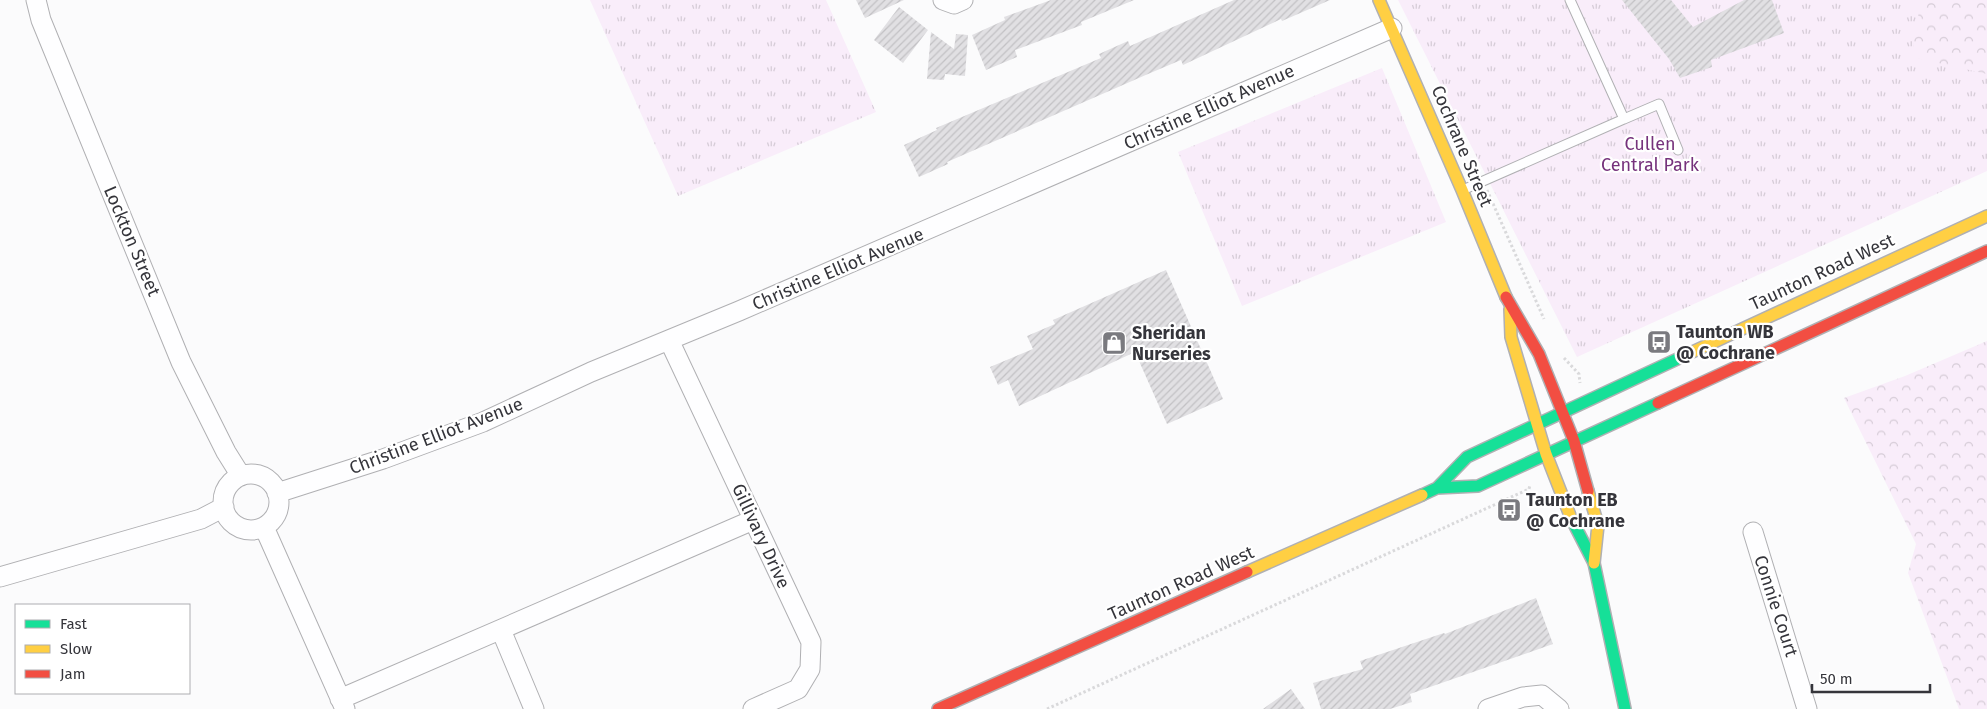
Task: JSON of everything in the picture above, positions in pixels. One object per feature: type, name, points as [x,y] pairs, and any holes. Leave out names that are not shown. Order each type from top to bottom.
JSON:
[{"type":"main road","name":"Cochrane Street","points":[[1379,0],[1462,190],[1510,306],[1539,354],[1574,442],[1598,525],[1594,563]]},
{"type":"main road","name":"Taunton Road West","points":[[1437,488],[1467,457],[1987,216]]},
{"type":"main road","name":"Taunton Road West","points":[[938,709],[1437,488],[1478,486],[1828,326],[1987,250]]},
{"type":"main road","name":"Cochrane Street","points":[[1510,306],[1511,337],[1546,454],[1569,515],[1594,563],[1625,709]]},
{"type":"street","points":[[20,0],[36,0]]},
{"type":"street","name":"Lockton Street","points":[[36,0],[41,20],[69,90],[142,263],[181,362],[226,452],[241,476]]},
{"type":"street","points":[[943,0],[954,4],[963,0]]},
{"type":"street","name":"Christine Elliot Avenue","points":[[277,493],[374,462],[483,422],[591,372],[928,230],[1392,28]]},
{"type":"street","name":"Gillivary Drive","points":[[669,340],[811,642],[810,669],[798,689],[753,709]]},
{"type":"street","points":[[250,474],[266,478],[272,483],[277,493],[278,511],[264,528],[249,530],[236,526],[229,520],[224,507],[224,495],[234,480],[241,476],[250,474]]},
{"type":"street","points":[[0,577],[201,518],[224,507]]},
{"type":"street","points":[[264,528],[342,704],[501,630],[754,520]]},
{"type":"street","name":"Connie Court","points":[[1752,532],[1799,678],[1807,709]]},
{"type":"street","points":[[501,630],[534,709]]},
{"type":"street","points":[[1488,709],[1523,697],[1542,695],[1558,709]]},
{"type":"lane","points":[[1570,0],[1624,118]]},
{"type":"lane","points":[[1462,190],[1659,104],[1678,150]]},
{"type":"path","points":[[1483,182],[1546,324]]},
{"type":"path","points":[[1563,357],[1579,374],[1579,382]]},
{"type":"path","points":[[1047,709],[1529,489],[1529,486]]},
{"type":"green space","points":[[590,0],[826,0],[876,112],[678,196]]},
{"type":"green space","name":"Cullen Central Park","points":[[1398,0],[1987,0],[1987,171],[1577,357]]},
{"type":"green space","points":[[1921,0],[1987,0],[1987,74],[1916,58],[1913,45]]},
{"type":"green space","points":[[1382,68],[1446,222],[1242,306],[1178,152]]},
{"type":"green space","points":[[1987,341],[1987,709],[1959,709],[1908,573],[1916,544],[1844,398],[1905,376]]},
{"type":"building","points":[[856,0],[904,0],[865,18]]},
{"type":"building","points":[[1051,0],[1134,0],[1081,22],[1082,25],[1015,50],[1017,57],[986,70],[972,35],[1005,20],[1004,17]]},
{"type":"building","points":[[1234,0],[1330,0],[1282,21],[1281,19],[1183,65],[1181,60],[1148,74],[947,162],[948,164],[919,177],[904,145],[937,130],[936,128],[1101,58],[1099,54],[1128,41],[1130,46]]},
{"type":"building","points":[[1622,0],[1671,0],[1693,27],[1744,0],[1772,0],[1784,33],[1711,60],[1712,67],[1680,78],[1669,59]]},
{"type":"building","points":[[899,7],[928,30],[903,63],[874,40]]},
{"type":"building","points":[[931,32],[954,49],[956,34],[968,35],[965,76],[945,74],[944,80],[927,79]]},
{"type":"building","name":"Sheridan Nurseries","points":[[1166,270],[1223,399],[1167,424],[1135,352],[1019,406],[1008,380],[998,385],[990,367],[1033,349],[1027,336],[1055,324],[1053,320]]},
{"type":"building","points":[[1536,598],[1553,644],[1410,694],[1412,702],[1390,709],[1321,709],[1313,683],[1363,669],[1360,661],[1445,634]]},
{"type":"building","points":[[1291,689],[1305,709],[1263,709]]},
{"type":"traffic: fast","points":[[1437,488],[1467,457],[1688,354]]},
{"type":"traffic: fast","points":[[1422,495],[1437,488],[1478,486],[1658,403]]},
{"type":"traffic: fast","points":[[1571,518],[1594,563],[1625,709]]},
{"type":"traffic: slow","points":[[1379,0],[1462,190],[1506,297]]},
{"type":"traffic: slow","points":[[1688,354],[1987,216]]},
{"type":"traffic: slow","points":[[1510,309],[1511,337],[1546,454],[1571,518]]},
{"type":"traffic: slow","points":[[1588,491],[1598,525],[1594,563]]},
{"type":"traffic: slow","points":[[1247,572],[1422,495]]},
{"type":"traffic: jam","points":[[1658,403],[1987,251]]},
{"type":"traffic: jam","points":[[1506,297],[1539,354],[1574,441],[1588,491]]},
{"type":"traffic: jam","points":[[938,709],[1247,572]]},
{"type":"place","name":"Taunton WB @ Cochrane","points":[[1659,342]]},
{"type":"place","name":"Sheridan Nurseries","points":[[1114,343]]},
{"type":"place","name":"Taunton EB @ Cochrane","points":[[1509,510]]}]
